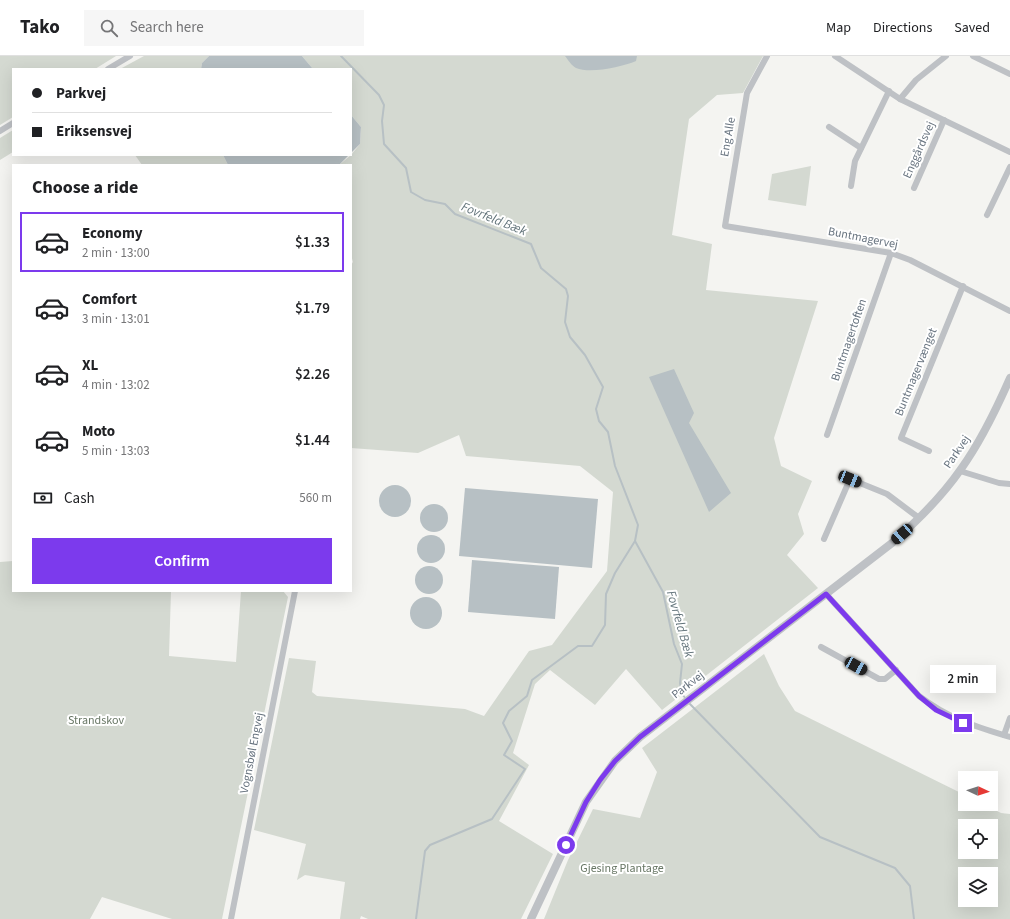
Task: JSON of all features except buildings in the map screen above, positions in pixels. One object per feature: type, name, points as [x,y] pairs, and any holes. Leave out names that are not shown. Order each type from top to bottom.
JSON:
[{"type":"street","points":[[110,68],[130,56]]},
{"type":"street","name":"Eng Alle","points":[[725,226],[747,93],[767,56]]},
{"type":"street","name":"Enggårdsvej","points":[[835,56],[900,99],[1010,152]]},
{"type":"street","points":[[900,99],[916,80],[946,56]]},
{"type":"street","points":[[973,56],[1010,74]]},
{"type":"street","points":[[851,186],[855,161],[889,91]]},
{"type":"street","name":"Enggårdsvej","points":[[914,188],[944,120]]},
{"type":"street","points":[[0,131],[12,124]]},
{"type":"street","points":[[829,127],[861,148]]},
{"type":"street","points":[[987,216],[1010,166]]},
{"type":"street","name":"Buntmagervej","points":[[725,226],[891,253],[910,260],[1010,311]]},
{"type":"street","name":"Buntmagertoften","points":[[827,435],[891,253]]},
{"type":"street","name":"Buntmagervænget","points":[[929,451],[901,438],[963,286]]},
{"type":"street","name":"Parkvej","points":[[531,919],[586,803],[600,780],[615,761],[694,695],[892,543],[919,518],[960,471],[1007,393],[1010,378]]},
{"type":"street","points":[[960,471],[999,483],[1010,484]]},
{"type":"street","points":[[824,539],[850,479],[887,494],[919,518]]},
{"type":"street","name":"Vognsbøl Engvej","points":[[231,919],[295,592]]},
{"type":"street","points":[[826,594],[919,696],[936,710],[963,723],[1007,736],[1010,718]]},
{"type":"street","points":[[821,647],[879,679],[884,679],[896,670]]},
{"type":"green space","points":[[0,56],[116,56],[97,68],[12,68],[12,118],[0,125]]},
{"type":"green space","points":[[144,56],[209,56],[202,63],[201,68],[122,68]]},
{"type":"green space","points":[[302,56],[763,56],[743,93],[717,95],[689,119],[672,235],[712,244],[706,290],[818,301],[774,438],[781,466],[812,481],[798,514],[804,534],[787,555],[818,588],[662,710],[626,669],[595,705],[550,670],[535,684],[513,753],[529,765],[499,821],[553,854],[521,919],[368,919],[361,916],[360,919],[340,919],[345,882],[305,875],[297,880],[306,844],[254,830],[289,658],[316,661],[312,692],[317,696],[465,709],[484,716],[529,651],[552,645],[607,571],[613,492],[580,466],[466,456],[459,435],[418,453],[352,448],[352,164],[340,164],[350,156],[352,156],[352,154],[360,144],[361,127],[352,116],[352,68],[312,68]]},
{"type":"green space","points":[[12,131],[12,153],[0,160],[0,138]]},
{"type":"green space","points":[[136,156],[224,156],[228,164],[141,164]]},
{"type":"green space","points":[[811,166],[806,206],[768,200],[772,174]]},
{"type":"green space","name":"Strandskov","points":[[12,561],[12,592],[171,592],[169,656],[236,662],[241,592],[284,592],[288,597],[222,919],[172,919],[102,897],[90,919],[0,919],[0,562]]},
{"type":"green space","name":"Gjesing Plantage","points":[[764,654],[779,686],[795,711],[958,792],[958,811],[997,811],[1010,814],[1010,919],[544,919],[568,860],[593,809],[640,818],[657,772],[642,748]]},
{"type":"shaded area","points":[[209,56],[302,56],[312,68],[201,68],[202,63]]},
{"type":"shaded area","points":[[565,56],[637,56],[636,61],[623,65],[606,69],[582,70],[576,68]]},
{"type":"shaded area","points":[[352,116],[361,127],[360,144],[352,152]]},
{"type":"shaded area","points":[[224,156],[348,156],[340,164],[228,164]]},
{"type":"shaded area","points":[[674,369],[694,413],[689,423],[731,493],[709,512],[649,377]]},
{"type":"shaded area","points":[[392,485],[398,485],[408,492],[411,501],[410,507],[404,514],[398,517],[392,517],[382,510],[379,504],[379,498],[386,488]]},
{"type":"shaded area","points":[[465,488],[598,499],[592,568],[459,556]]},
{"type":"shaded area","points":[[434,504],[444,508],[448,518],[444,528],[434,532],[424,528],[420,518],[424,508]]},
{"type":"shaded area","points":[[431,535],[441,539],[445,549],[441,559],[431,563],[421,559],[417,549],[421,539]]},
{"type":"shaded area","points":[[472,560],[559,567],[555,619],[468,612]]},
{"type":"shaded area","points":[[429,566],[439,570],[443,580],[439,590],[429,594],[419,590],[415,580],[419,570]]},
{"type":"shaded area","points":[[423,597],[429,597],[438,601],[442,613],[438,625],[429,629],[423,629],[414,625],[410,616],[410,610],[414,601]]},
{"type":"waterway","name":"Fovrfeld Bæk","points":[[341,56],[379,95],[384,105],[382,121],[384,144],[406,168],[411,192],[425,200],[445,204],[455,214],[531,244],[541,268],[566,289],[568,296],[565,322],[570,337],[585,355],[603,387],[596,409],[599,421],[608,432],[615,466],[638,525],[635,541],[663,592],[674,644],[682,664],[680,683],[682,694],[686,699]]},
{"type":"waterway","points":[[416,919],[425,851],[430,845],[492,819],[525,769],[504,755],[512,741],[503,723],[509,711],[527,696],[532,680],[578,646],[592,646],[605,625],[606,594],[615,573],[635,541]]},
{"type":"waterway","points":[[688,702],[820,837],[895,868],[910,886],[914,919]]},
{"type":"route","points":[[566,845],[586,802],[600,780],[615,761],[640,737],[826,594],[919,696],[936,710],[963,723]]}]
